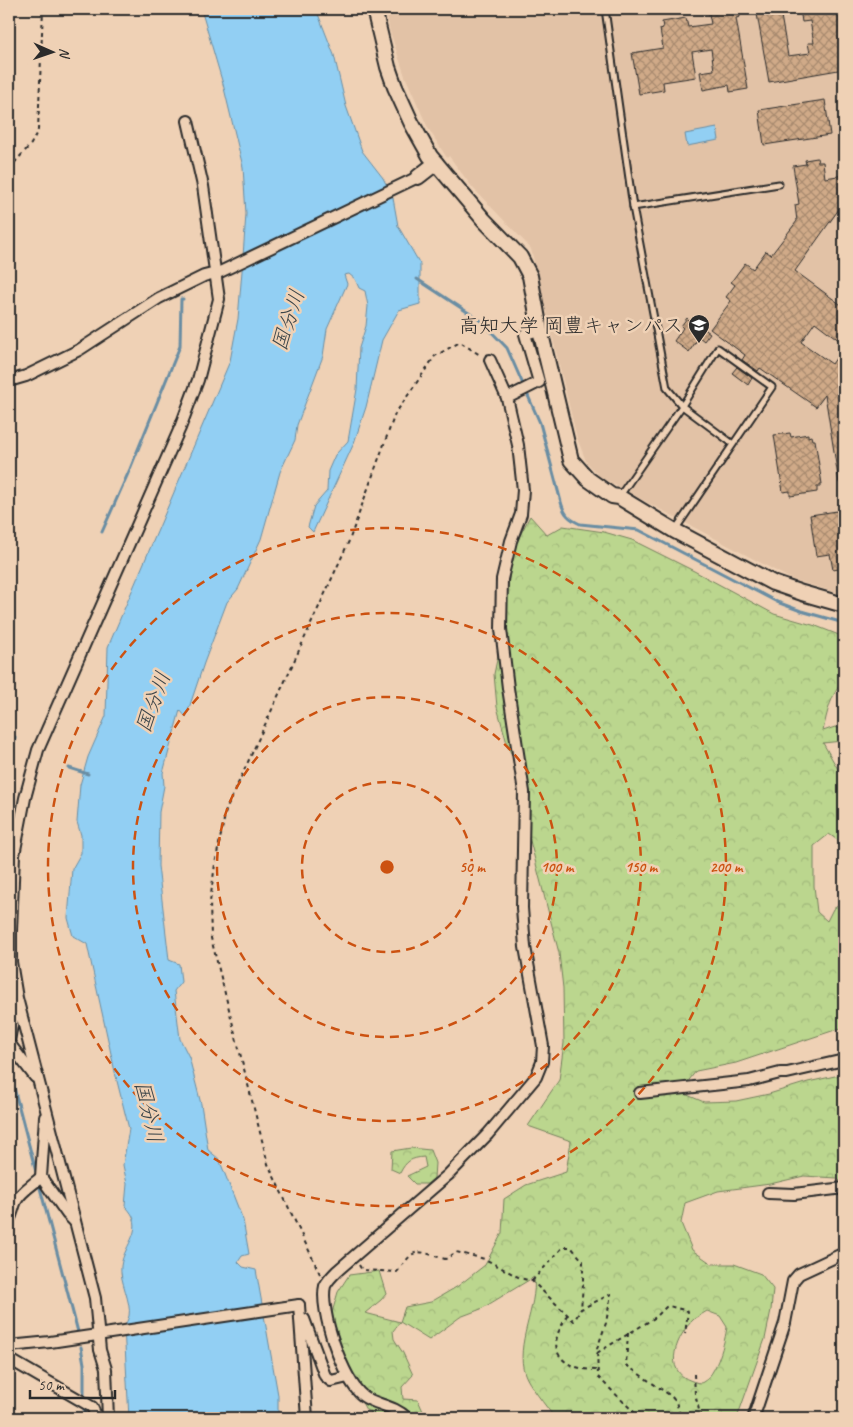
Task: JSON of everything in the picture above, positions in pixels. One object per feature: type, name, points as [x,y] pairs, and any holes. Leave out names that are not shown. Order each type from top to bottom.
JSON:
[{"type":"street","points":[[374,9],[386,60],[395,87],[411,122],[430,156],[484,220],[520,257],[530,276],[540,330],[571,460],[588,479],[612,496],[619,497],[674,531],[773,582],[802,594],[844,605]]},
{"type":"street","points":[[108,1418],[106,1369],[100,1350],[102,1335],[95,1298],[17,998],[11,962],[14,855],[24,798],[38,750],[176,437],[198,380],[219,299],[218,273],[204,186],[188,121]]},
{"type":"street","points":[[9,381],[31,373],[79,350],[148,304],[204,276],[218,273],[418,177],[436,163]]},
{"type":"street","points":[[512,396],[540,382],[525,334],[540,330]]},
{"type":"street","points":[[407,1418],[402,1413],[363,1396],[348,1377],[324,1311],[326,1285],[337,1271],[448,1175],[536,1077],[542,1062],[543,1046],[525,947],[522,908],[524,792],[501,629],[502,579],[511,541],[521,514],[523,490],[512,396],[490,360]]},
{"type":"street","points":[[17,998],[9,1042],[39,1082]]},
{"type":"street","points":[[640,1093],[748,1081],[844,1060]]},
{"type":"street","points":[[46,1109],[41,1177],[67,1214],[76,1222]]},
{"type":"street","points":[[9,1220],[14,1211],[15,1202],[41,1177]]},
{"type":"street","points":[[768,1193],[794,1194],[844,1188],[844,1191]]},
{"type":"street","points":[[755,1418],[754,1416],[784,1323],[794,1282],[799,1274],[844,1253]]},
{"type":"street","points":[[296,1306],[325,1376],[331,1381],[348,1377]]},
{"type":"street","points":[[9,1346],[102,1335],[296,1306]]},
{"type":"street","points":[[296,1306],[306,1418]]},
{"type":"street","points":[[9,1359],[92,1407],[97,1418]]},
{"type":"lane","points":[[605,9],[633,207],[667,388],[682,406],[733,444]]},
{"type":"lane","points":[[633,207],[780,184]]},
{"type":"lane","points":[[619,497],[682,406],[718,348],[772,387],[674,531]]},
{"type":"path","points":[[9,169],[31,144],[38,130],[43,9]]},
{"type":"path","points":[[326,1285],[268,1164],[211,938],[210,902],[215,864],[226,810],[349,541],[395,414],[435,356],[460,342],[490,360]]},
{"type":"path","points":[[355,1256],[362,1270],[394,1273],[414,1252],[445,1258],[456,1252],[491,1261],[520,1278],[532,1281],[575,1321],[580,1310],[583,1261],[571,1247],[564,1247],[532,1281]]},
{"type":"path","points":[[580,1310],[607,1294],[612,1295],[603,1334],[598,1344],[598,1377],[640,1418]]},
{"type":"path","points":[[597,1353],[656,1317],[669,1306],[688,1312],[685,1334]]},
{"type":"path","points":[[567,1315],[558,1333],[558,1354],[571,1366],[597,1370]]},
{"type":"path","points":[[628,1333],[626,1365],[671,1396],[680,1409],[681,1418]]},
{"type":"path","points":[[694,1374],[695,1394],[701,1418]]},
{"type":"shaded area","name":"高知大学 岡豊キャンパス","points":[[385,9],[844,9],[844,595],[791,579],[609,482],[599,476],[586,461],[577,438],[531,249],[472,187],[449,156],[447,158],[428,128],[405,76],[390,32]]},
{"type":"green space","points":[[530,516],[547,535],[563,526],[604,532],[632,540],[774,614],[816,626],[844,637],[844,680],[833,697],[823,731],[835,727],[844,730],[844,743],[842,741],[823,743],[844,777],[844,845],[829,834],[814,846],[814,886],[817,912],[827,921],[833,909],[844,902],[844,1027],[736,1063],[696,1071],[680,1092],[704,1102],[736,1101],[844,1074],[844,1185],[837,1178],[804,1176],[770,1184],[718,1191],[685,1203],[681,1223],[692,1250],[712,1264],[734,1264],[761,1274],[773,1289],[765,1339],[737,1418],[553,1418],[527,1378],[522,1363],[524,1338],[533,1301],[534,1277],[481,1309],[460,1317],[429,1340],[400,1322],[405,1307],[431,1302],[458,1286],[485,1265],[502,1233],[504,1199],[526,1185],[566,1172],[571,1141],[528,1126],[559,1080],[564,1043],[563,988],[559,953],[527,829],[518,767],[508,747],[497,707],[494,674],[501,641],[503,607],[509,580],[512,551]],"holes":[[[707,1311],[720,1316],[727,1327],[722,1348],[712,1372],[701,1383],[682,1376],[677,1369],[675,1361],[675,1352],[682,1334],[694,1319]]]},
{"type":"green space","points":[[411,1148],[430,1150],[435,1163],[434,1178],[427,1184],[415,1184],[407,1176],[426,1167],[424,1157],[409,1161],[400,1173],[391,1169],[392,1151]]},
{"type":"green space","points":[[379,1271],[386,1294],[365,1313],[400,1322],[393,1331],[394,1339],[413,1375],[402,1387],[403,1399],[418,1400],[426,1418],[380,1418],[366,1410],[353,1385],[329,1323],[338,1292],[349,1275]]},
{"type":"water","name":"国分川","points":[[201,9],[316,9],[334,55],[346,106],[362,151],[383,178],[393,198],[398,226],[420,264],[420,304],[399,310],[382,340],[366,407],[354,443],[313,532],[308,527],[314,506],[327,491],[328,471],[335,455],[348,441],[357,389],[359,348],[366,326],[368,306],[365,291],[359,288],[355,279],[349,274],[344,275],[347,284],[327,329],[323,356],[297,425],[295,440],[280,472],[261,539],[238,589],[227,602],[186,717],[180,710],[163,773],[164,786],[159,812],[158,866],[169,960],[179,964],[181,982],[174,991],[180,1039],[189,1057],[201,1104],[208,1150],[219,1159],[243,1220],[249,1254],[242,1256],[238,1262],[243,1267],[256,1270],[278,1395],[278,1418],[129,1418],[124,1327],[129,1316],[129,1305],[121,1266],[135,1229],[132,1214],[125,1206],[127,1184],[123,1165],[129,1129],[87,944],[73,936],[68,918],[72,869],[81,853],[81,835],[77,822],[80,785],[88,757],[106,716],[108,647],[230,361],[238,319],[246,214],[243,167],[223,84]]},
{"type":"water","points":[[717,128],[719,140],[687,146],[685,134]]},
{"type":"building","points":[[708,9],[739,9],[740,17],[736,18],[748,89],[730,92],[729,85],[703,90],[700,72],[714,70],[711,49],[692,52],[696,77],[663,82],[664,90],[639,94],[632,53],[663,48],[660,29],[663,28],[662,22],[686,18],[688,27],[711,24]]},
{"type":"building","points":[[800,9],[844,9],[844,69],[769,82],[757,14],[780,10],[788,56],[810,53],[808,43],[814,43],[810,21],[802,22]]},
{"type":"building","points":[[825,100],[830,135],[764,145],[759,110]]},
{"type":"building","points":[[817,158],[818,162],[823,162],[825,178],[844,175],[844,202],[795,271],[844,307],[844,344],[815,322],[801,342],[832,364],[844,347],[844,365],[841,369],[844,388],[844,483],[839,483],[825,395],[816,407],[760,368],[758,371],[742,360],[745,355],[710,329],[731,301],[726,297],[735,285],[731,282],[745,263],[753,269],[766,251],[771,255],[797,221],[795,205],[799,204],[793,166],[806,164],[805,160]]},
{"type":"building","points":[[687,318],[710,333],[704,341],[699,337],[689,352],[674,341]]},
{"type":"building","points":[[737,367],[752,378],[748,385],[732,373]]},
{"type":"building","points":[[790,433],[791,437],[808,434],[808,437],[811,436],[812,440],[815,440],[822,484],[820,484],[820,487],[817,487],[817,492],[790,496],[790,491],[783,492],[774,435]]},
{"type":"building","points":[[844,510],[844,568],[833,570],[830,554],[816,556],[810,515]]},
{"type":"waterway","points":[[417,279],[481,321],[507,348],[540,423],[562,506],[570,518],[580,524],[639,530],[777,602],[844,623]]},
{"type":"waterway","points":[[102,532],[180,346],[181,299],[183,299]]},
{"type":"waterway","points":[[12,748],[15,737]]},
{"type":"waterway","points":[[9,739],[12,747]]},
{"type":"waterway","points":[[9,758],[10,753]]},
{"type":"waterway","points":[[69,768],[88,774]]},
{"type":"waterway","points":[[9,1069],[36,1172]]},
{"type":"waterway","points":[[39,1184],[78,1332]]},
{"type":"waterway","points":[[81,1347],[84,1364],[84,1397]]},
{"type":"waterway","points":[[84,1408],[85,1418]]},
{"type":"place","name":"高知大学 岡豊キャンパス","points":[[699,344]]}]
